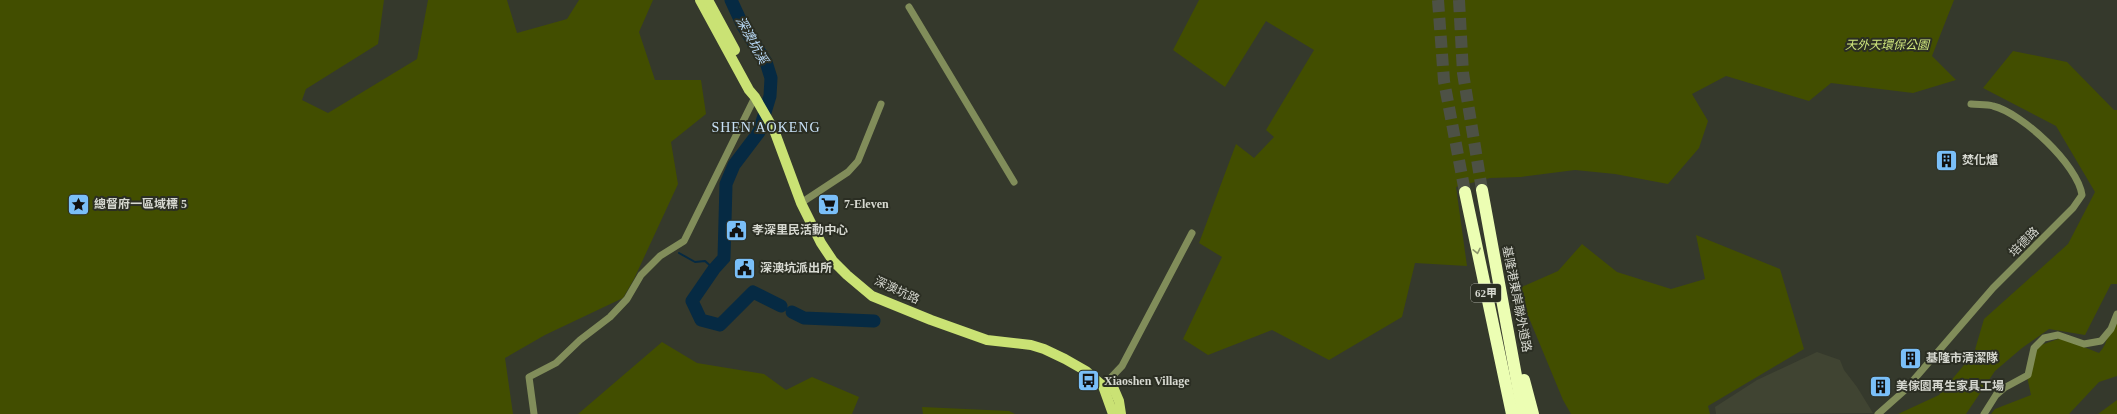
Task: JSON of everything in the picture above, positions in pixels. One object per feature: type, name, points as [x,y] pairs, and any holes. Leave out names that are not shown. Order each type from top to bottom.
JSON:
[{"type":"highway","name":"基隆港東岸聯外道路","points":[[1482,190],[1510,331],[1523,414]]},
{"type":"highway","name":"62甲","points":[[1465,192],[1512,414]]},
{"type":"highway","points":[[1510,331],[1533,414]]},
{"type":"highway","points":[[1503,373],[1504,414]]},
{"type":"main road","name":"深澳坑路","points":[[700,0],[749,90],[757,100],[774,130],[801,203],[821,243],[833,260],[872,296],[988,340],[1032,345],[1044,349],[1086,371],[1103,386],[1113,414]]},
{"type":"main road","name":"深澳坑路","points":[[708,0],[757,93],[757,100]]},
{"type":"main road","name":"深澳坑路","points":[[1103,386],[1113,388],[1119,401],[1120,414]]},
{"type":"street","points":[[909,7],[1014,182]]},
{"type":"street","points":[[534,414],[529,378],[556,363],[580,340],[610,317],[627,299],[641,275],[660,256],[684,241],[757,100]]},
{"type":"street","points":[[801,203],[848,172],[858,161],[881,104]]},
{"type":"street","name":"培德路","points":[[1878,414],[1904,392],[1993,288],[2073,208],[2082,195],[2081,186],[2075,175],[2054,149],[2036,133],[2013,116],[1993,106],[1971,104]]},
{"type":"street","points":[[1103,386],[1122,366],[1192,233]]},
{"type":"street","points":[[1984,414],[1996,395],[2004,388],[2028,375],[2034,348],[2044,338],[2058,335],[2084,344],[2101,341],[2111,329],[2117,314]]},
{"type":"shaded area","points":[[1817,352],[1840,360],[1844,370],[1857,387],[1873,413],[1716,414],[1715,407],[1757,380]]},
{"type":"green space","points":[[0,0],[384,0],[378,44],[306,89],[302,100],[328,113],[417,59],[428,0],[507,0],[517,33],[567,19],[579,0],[653,0],[639,32],[655,80],[701,80],[706,114],[671,142],[678,184],[634,279],[623,298],[545,335],[505,358],[513,414],[0,414]]},
{"type":"green space","name":"天外天環保公園","points":[[1199,0],[1954,0],[1932,56],[1956,80],[1913,93],[1831,83],[1809,101],[1726,76],[1692,94],[1708,121],[1699,148],[1668,184],[1615,174],[1575,170],[1521,177],[1490,178],[1456,187],[1467,266],[1415,263],[1402,317],[1329,360],[1272,330],[1208,355],[1183,339],[1222,257],[1199,243],[1236,144],[1254,158],[1274,137],[1266,130],[1314,50],[1266,21],[1225,87],[1173,50]]},
{"type":"green space","points":[[2013,51],[2067,62],[2114,110],[2117,110],[2117,284],[2111,284],[2085,335],[2049,329],[2022,348],[1995,371],[1966,414],[1898,414],[1939,395],[1974,353],[1984,319],[2068,244],[2095,192],[2056,126],[1983,88]]},
{"type":"green space","points":[[1696,235],[1780,269],[1804,349],[1708,406],[1710,414],[1571,414],[1563,400],[1517,289],[1558,271],[1582,244],[1617,272],[1671,289],[1705,279]]},
{"type":"green space","points":[[2117,321],[2117,376],[2099,382],[2069,414],[1991,414],[1995,409],[2031,395],[2026,372],[2038,346],[2061,338],[2099,353],[2105,345],[2111,328]]},
{"type":"green space","points":[[662,342],[697,363],[764,374],[786,390],[812,377],[859,397],[852,414],[578,414]]},
{"type":"green space","points":[[2117,400],[2117,414],[2098,414]]},
{"type":"green space","points":[[922,407],[1009,411],[1015,414],[923,414]]},
{"type":"waterway","name":"深澳坑溪","points":[[731,0],[743,26],[766,62],[771,78],[770,96],[759,132],[734,165],[726,184],[724,258],[714,269],[692,301],[701,320],[720,325],[753,292],[781,306]]},
{"type":"waterway","points":[[679,253],[695,262],[705,261],[714,269]]},
{"type":"waterway","name":"深澳坑溪","points":[[792,312],[804,318],[874,321]]},
{"type":"tunnel","points":[[1438,0],[1444,81],[1465,192]]},
{"type":"tunnel","points":[[1459,0],[1463,73],[1482,190]]},
{"type":"place","name":"焚化爐","points":[[1947,160]]},
{"type":"place","name":"總督府一區域標 5","points":[[78,204]]},
{"type":"place","name":"7-Eleven","points":[[828,204]]},
{"type":"place","name":"孝深里民活動中心","points":[[737,230]]},
{"type":"place","name":"深澳坑派出所","points":[[744,268]]},
{"type":"place","name":"基隆市清潔隊","points":[[1911,358]]},
{"type":"place","name":"Xiaoshen Village","points":[[1089,381]]},
{"type":"place","name":"美傢園再生家具工場","points":[[1880,386]]},
{"type":"district","name":"SHEN'AOKENG","points":[[766,127]]}]
